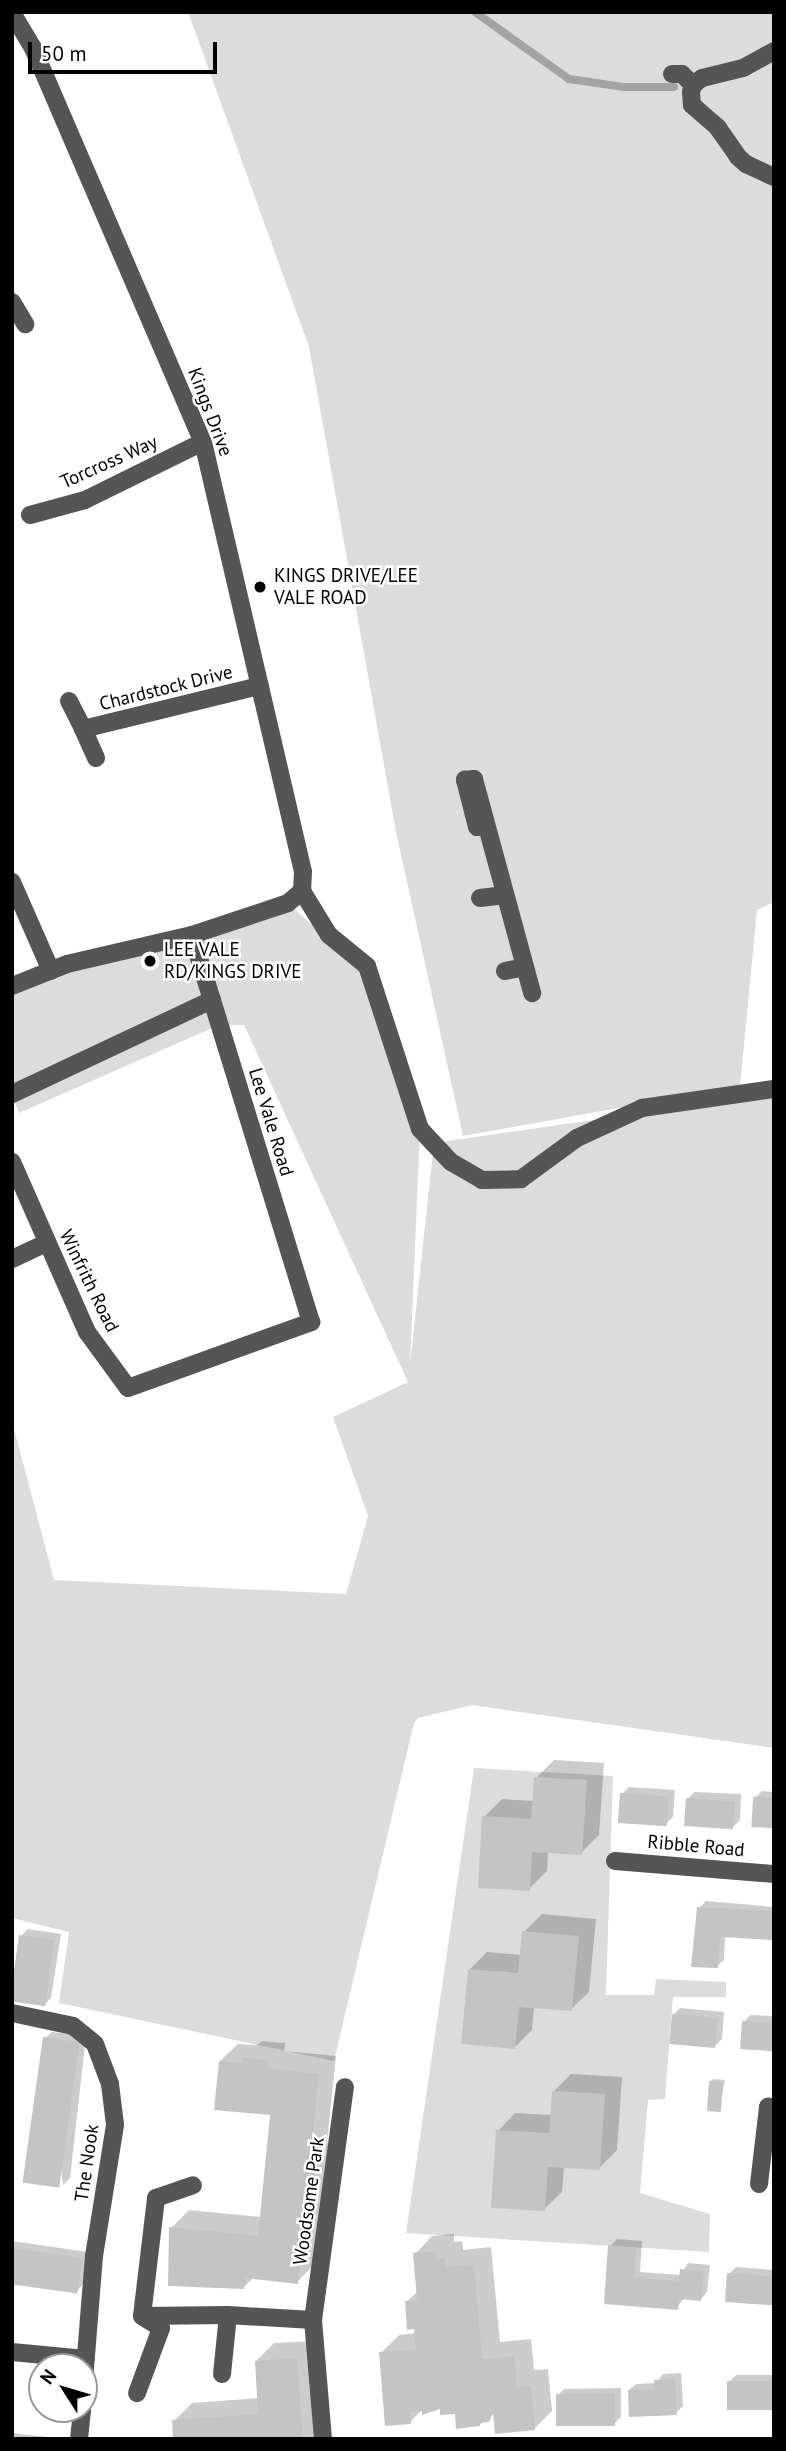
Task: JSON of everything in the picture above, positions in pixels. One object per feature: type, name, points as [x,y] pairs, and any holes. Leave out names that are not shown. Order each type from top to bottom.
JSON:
[{"type":"street","name":"Kings Drive","points":[[12,13],[33,48],[203,442],[303,872],[302,891]]},
{"type":"street","points":[[693,85],[702,78],[743,68],[774,51]]},
{"type":"street","points":[[672,74],[682,74],[693,85],[692,105],[718,128],[746,164],[774,177]]},
{"type":"street","points":[[12,302],[25,324]]},
{"type":"street","name":"Torcross Way","points":[[30,515],[85,499],[203,442]]},
{"type":"street","name":"Chardstock Drive","points":[[83,729],[260,686]]},
{"type":"street","name":"Chardstock Drive","points":[[69,701],[96,758]]},
{"type":"street","points":[[472,819],[505,895],[532,993]]},
{"type":"street","points":[[12,882],[51,971]]},
{"type":"street","points":[[12,986],[51,971],[192,934],[288,903],[302,891],[329,935],[367,966],[420,1129],[451,1162],[482,1180],[521,1179],[577,1138],[642,1108],[774,1089]]},
{"type":"street","points":[[480,898],[505,895]]},
{"type":"street","name":"Lee Vale Road","points":[[192,934],[311,1322]]},
{"type":"street","points":[[505,971],[525,967]]},
{"type":"street","points":[[12,1094],[212,1000]]},
{"type":"street","name":"Winfrith Road","points":[[12,1162],[87,1332],[128,1388],[311,1322]]},
{"type":"street","points":[[12,1259],[46,1242]]},
{"type":"street","name":"Ribble Road","points":[[615,1861],[774,1874]]},
{"type":"street","name":"The Nook","points":[[12,2013],[73,2026],[95,2044],[110,2084],[115,2125],[94,2256],[86,2353]]},
{"type":"street","name":"Woodsome Park","points":[[323,2439],[313,2320],[345,2087]]},
{"type":"street","points":[[759,2184],[768,2107],[774,2108]]},
{"type":"street","points":[[142,2316],[156,2198],[193,2185]]},
{"type":"street","points":[[142,2316],[228,2315],[313,2320]]},
{"type":"street","points":[[222,2374],[228,2315]]},
{"type":"street","points":[[138,2392],[160,2328],[142,2316]]},
{"type":"shaded area","points":[[188,12],[774,12],[774,902],[757,910],[740,1086],[463,1136],[396,832],[309,347]]},
{"type":"shaded area","points":[[288,903],[363,971],[420,1129],[410,1365],[434,1143],[774,1094],[774,1748],[472,1705],[418,1718],[414,1723],[334,2061],[59,2003],[69,1932],[12,1918],[12,1421],[54,1580],[346,1594],[368,1516],[333,1417],[408,1382],[244,1025],[219,1025],[19,1113],[12,1096],[12,986]]},
{"type":"shaded area","points":[[474,1768],[613,1776],[606,1995],[654,1995],[656,1979],[726,1982],[726,1997],[673,1997],[665,2099],[648,2100],[640,2193],[710,2214],[709,2252],[406,2233]]},
{"type":"building","points":[[534,1777],[587,1780],[582,1855],[532,1852],[530,1891],[478,1888],[482,1816],[531,1819]]},
{"type":"building","points":[[620,1793],[669,1796],[667,1826],[618,1823]]},
{"type":"building","points":[[753,1797],[774,1798],[772,1828],[751,1827]]},
{"type":"building","points":[[686,1798],[735,1801],[733,1829],[684,1826]]},
{"type":"building","points":[[697,1907],[774,1911],[774,1940],[720,1937],[718,1968],[691,1967]]},
{"type":"building","points":[[522,1931],[579,1936],[572,2011],[519,2007],[515,2049],[461,2044],[468,1969],[518,1973]]},
{"type":"building","points":[[19,1935],[55,1940],[45,2006],[12,2002]]},
{"type":"building","points":[[672,2014],[718,2018],[715,2048],[669,2044]]},
{"type":"building","points":[[742,2021],[774,2023],[772,2051],[740,2049]]},
{"type":"building","points":[[43,2037],[80,2042],[59,2188],[23,2183]]},
{"type":"building","points":[[242,2058],[268,2060],[267,2068],[319,2074],[310,2161],[316,2161],[313,2195],[307,2195],[298,2284],[246,2278],[244,2289],[168,2286],[169,2227],[258,2236],[270,2115],[214,2110],[219,2061],[242,2063]]},
{"type":"building","points":[[709,2081],[723,2082],[721,2112],[707,2111]]},
{"type":"building","points":[[552,2091],[605,2094],[600,2170],[548,2167],[545,2211],[491,2208],[496,2130],[549,2133]]},
{"type":"building","points":[[608,2245],[636,2248],[634,2278],[679,2281],[680,2269],[704,2271],[701,2301],[679,2299],[678,2310],[604,2304]]},
{"type":"building","points":[[12,2248],[82,2258],[77,2294],[12,2284]]},
{"type":"building","points":[[436,2251],[437,2259],[445,2258],[446,2267],[474,2264],[482,2359],[514,2356],[517,2387],[531,2386],[535,2430],[495,2434],[493,2413],[489,2422],[480,2423],[480,2426],[456,2429],[455,2414],[440,2415],[440,2409],[422,2415],[422,2411],[410,2412],[411,2424],[385,2426],[379,2352],[416,2349],[414,2329],[407,2330],[405,2301],[417,2300],[413,2253]]},
{"type":"building","points":[[727,2273],[774,2276],[772,2305],[725,2302]]},
{"type":"building","points":[[297,2358],[303,2439],[173,2439],[172,2420],[258,2414],[255,2361]]},
{"type":"building","points":[[675,2379],[677,2415],[629,2417],[628,2390],[655,2389],[654,2380]]},
{"type":"building","points":[[727,2381],[774,2381],[774,2410],[727,2410]]},
{"type":"building","points":[[556,2394],[615,2394],[615,2426],[556,2426]]},
{"type":"waterway","points":[[475,12],[569,79],[624,87],[674,87]]},
{"type":"place","name":"KINGS DRIVE/LEE VALE ROAD","points":[[260,587]]},
{"type":"place","name":"LEE VALE RD/KINGS DRIVE","points":[[150,961]]}]
